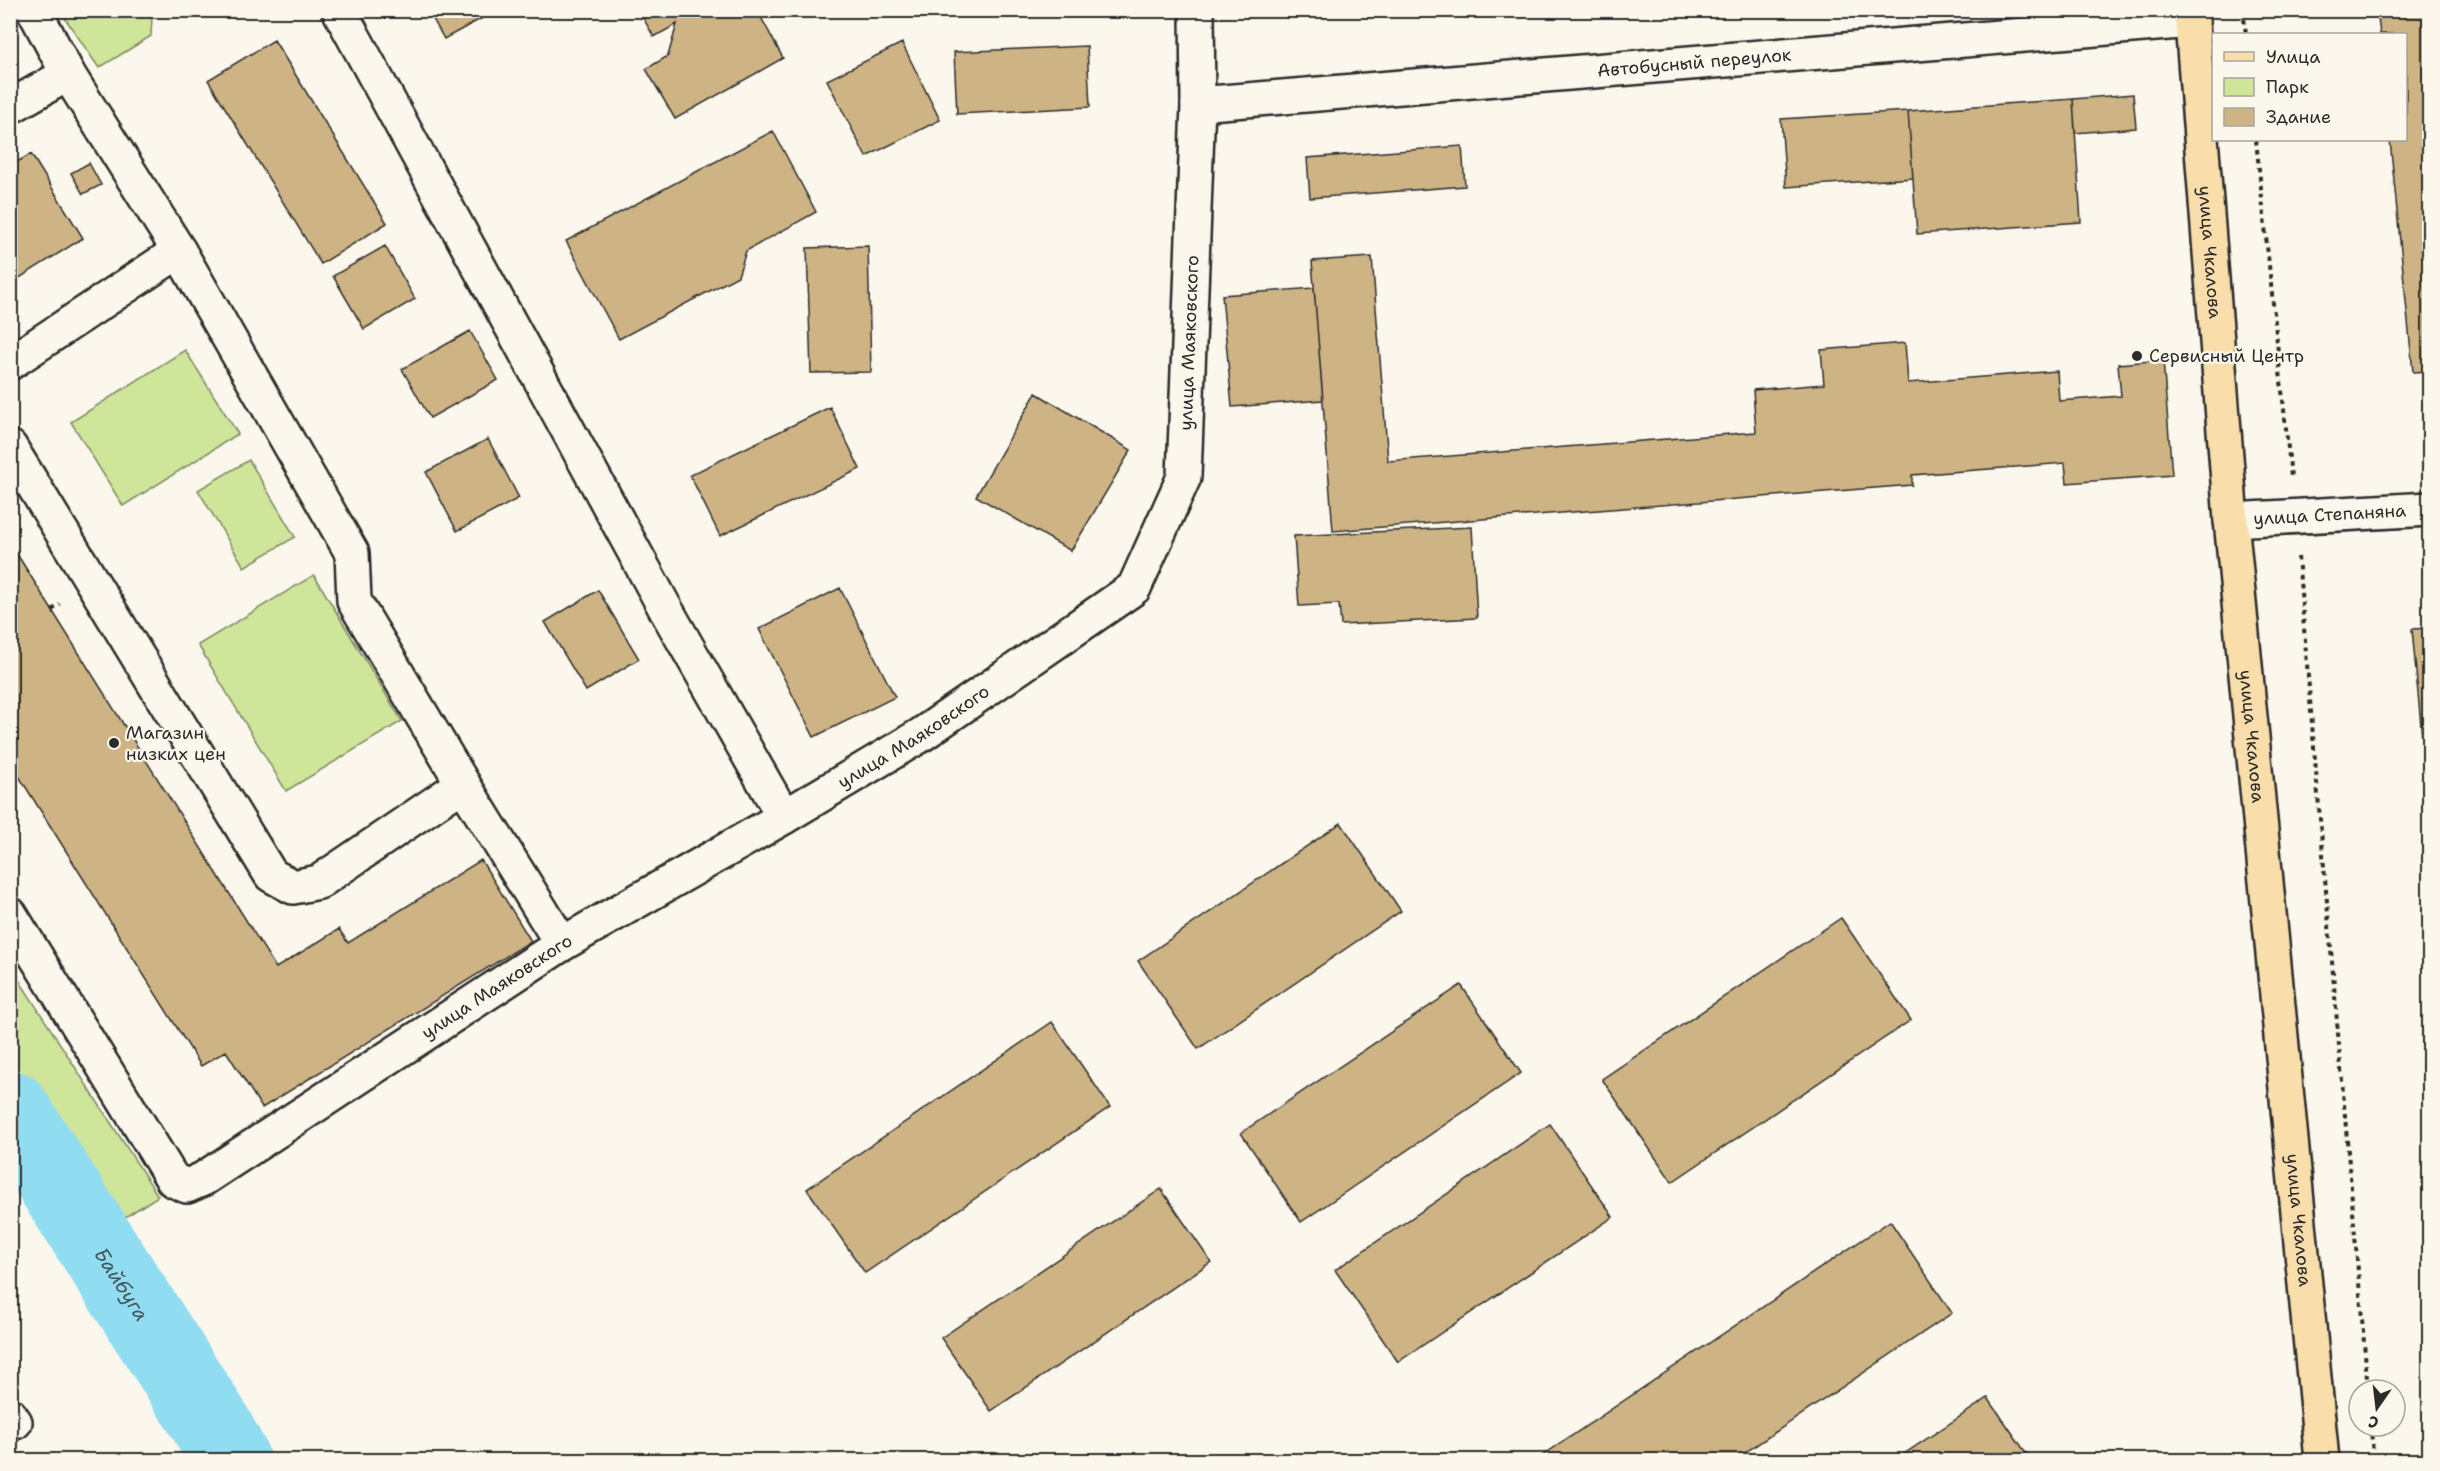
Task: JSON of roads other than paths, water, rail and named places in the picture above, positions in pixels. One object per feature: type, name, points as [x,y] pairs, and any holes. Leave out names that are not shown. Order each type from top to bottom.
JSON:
[{"type":"main road","name":"улица Чкалова","points":[[2191,16],[2231,520],[2322,1461]]},
{"type":"street","points":[[34,10],[68,74],[179,251],[352,553],[354,601],[562,944]]},
{"type":"street","points":[[339,10],[659,598],[784,817]]},
{"type":"street","name":"улица Маяковского","points":[[10,914],[173,1180],[187,1186],[213,1173],[562,944],[784,817],[921,735],[1134,588],[1184,477],[1198,104],[1197,10]]},
{"type":"street","name":"Автобусный переулок","points":[[1198,104],[2191,16]]},
{"type":"street","points":[[10,107],[68,74]]},
{"type":"street","points":[[10,363],[179,251]]},
{"type":"street","points":[[10,447],[271,875],[293,887],[319,882],[463,784]]},
{"type":"street","name":"улица Степаняна","points":[[2231,520],[2430,509]]},
{"type":"waterway","name":"Байбуга","points":[[10,1110],[208,1419],[230,1460]]},
{"type":"place","name":"Сервисный Центр","points":[[2137,356]]},
{"type":"place","name":"Магазин низких цен","points":[[114,743]]}]
